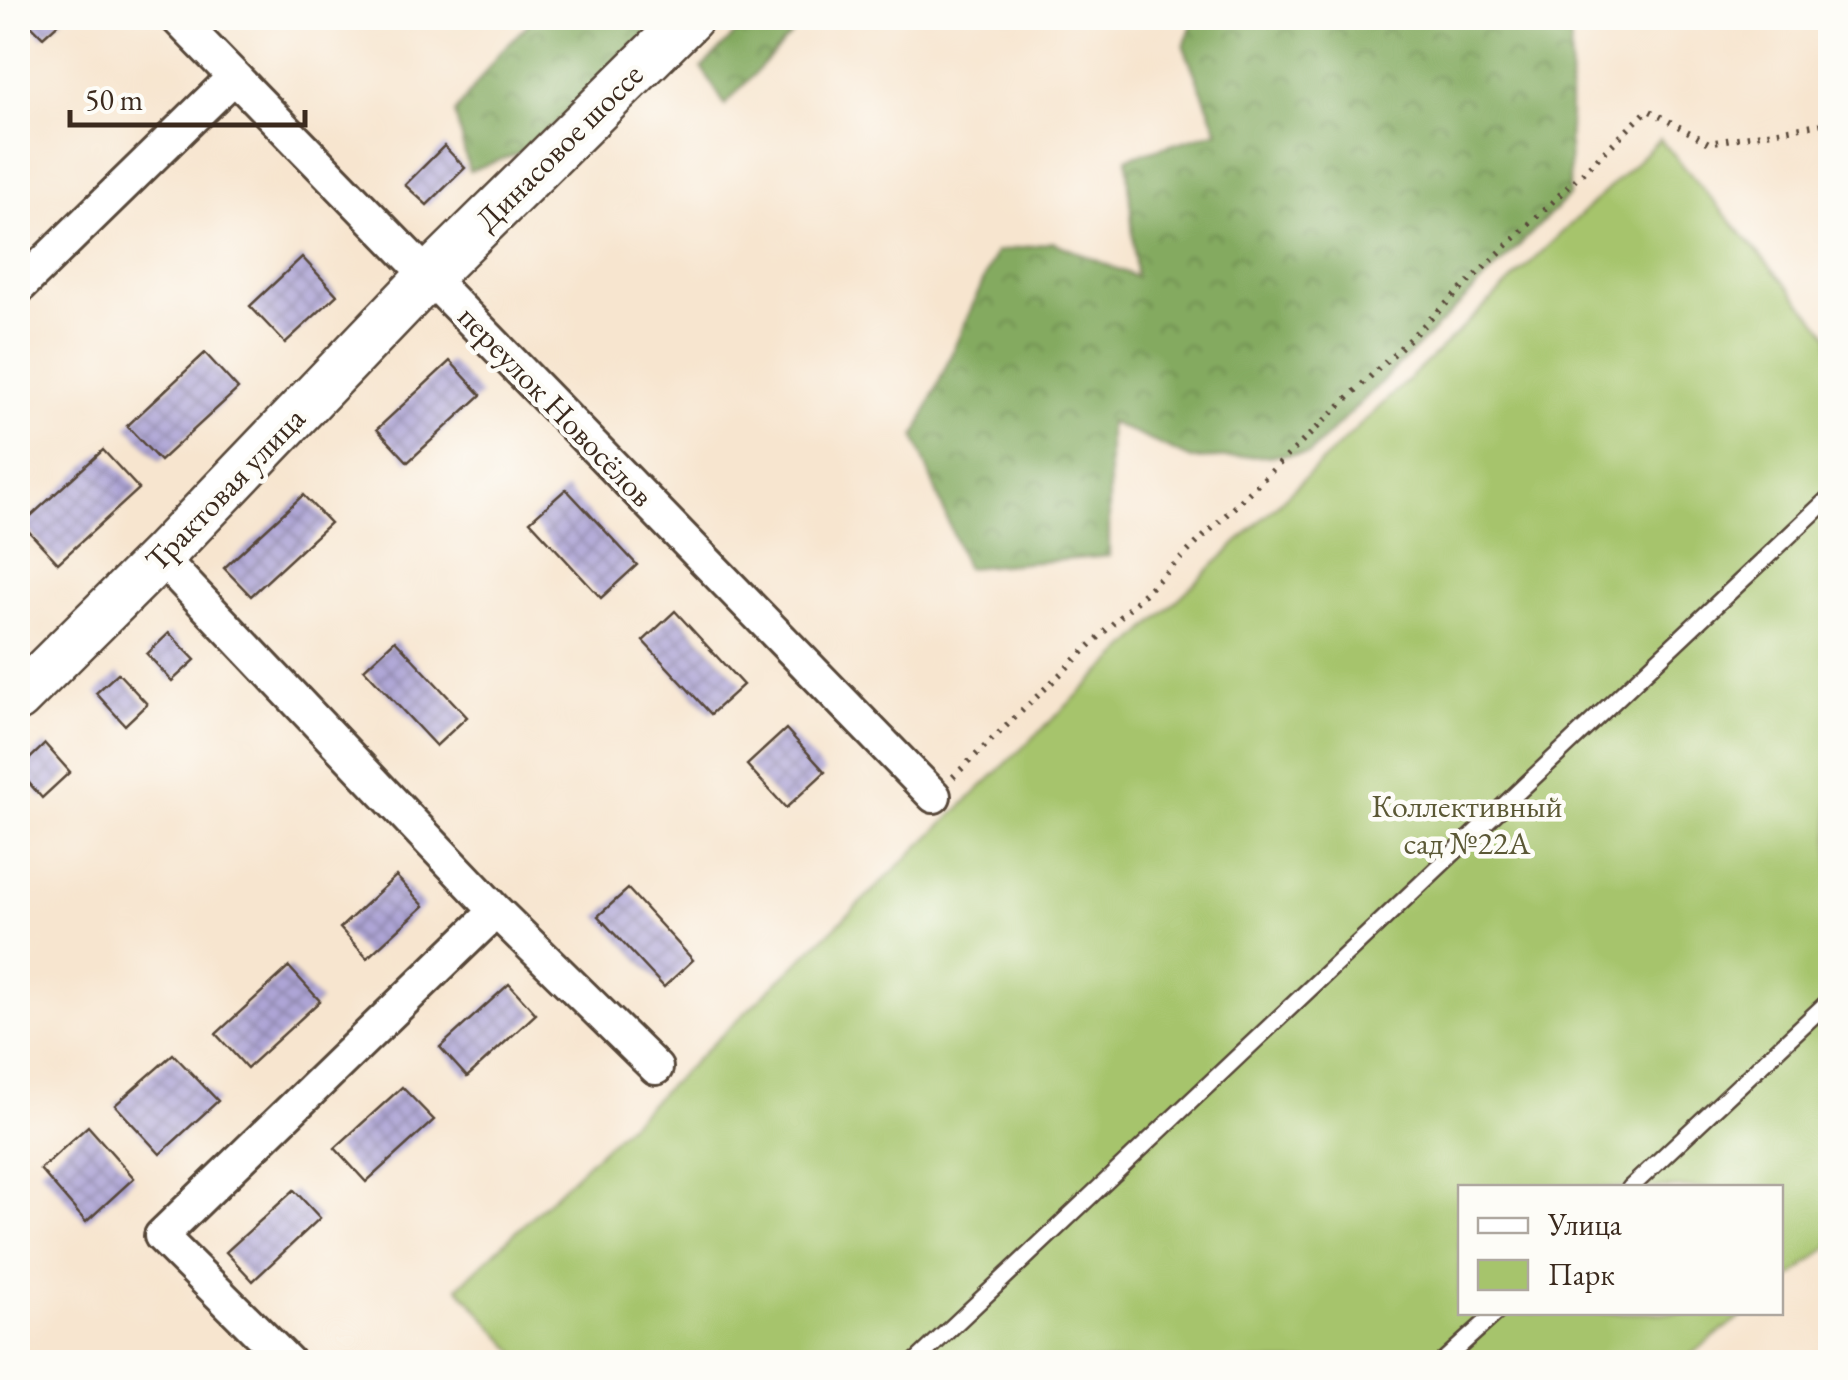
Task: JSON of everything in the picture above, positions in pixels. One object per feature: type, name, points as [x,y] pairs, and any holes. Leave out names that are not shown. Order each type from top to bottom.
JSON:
[{"type":"street","name":"переулок Новосёлов","points":[[177,18],[934,796]]},
{"type":"street","name":"Динасовое шоссе","points":[[429,276],[690,18]]},
{"type":"street","points":[[18,288],[233,78]]},
{"type":"street","name":"Трактовая улица","points":[[18,698],[160,557],[429,276]]},
{"type":"street","points":[[160,557],[496,911],[656,1068]]},
{"type":"street","points":[[288,1362],[161,1236],[496,911]]},
{"type":"lane","points":[[915,1362],[1830,497]]},
{"type":"lane","points":[[1633,1185],[1830,1000]]},
{"type":"lane","points":[[1442,1362],[1494,1315]]},
{"type":"path","points":[[934,796],[1648,110],[1709,142],[1830,122]]},
{"type":"green space","points":[[534,18],[664,18],[528,150],[469,171],[455,113],[499,53]]},
{"type":"green space","points":[[751,18],[807,18],[725,105],[702,68]]},
{"type":"green space","points":[[1194,18],[1571,18],[1569,196],[1309,454],[1192,459],[1109,422],[1109,556],[966,568],[915,437],[996,252],[1053,242],[1136,277],[1127,158],[1218,131],[1184,47]]},
{"type":"green space","name":"Коллективный сад №22А","points":[[1660,139],[1830,336],[1830,1246],[1783,1283],[1783,1185],[1458,1185],[1458,1315],[1743,1315],[1681,1362],[524,1362],[458,1287]]},
{"type":"building","points":[[24,18],[64,18],[43,37]]},
{"type":"building","points":[[444,146],[465,168],[427,205],[405,185]]},
{"type":"building","points":[[302,257],[337,295],[285,343],[250,306]]},
{"type":"building","points":[[205,353],[238,389],[160,461],[127,426]]},
{"type":"building","points":[[450,361],[481,395],[408,462],[377,429]]},
{"type":"building","points":[[103,450],[139,489],[58,563],[22,524]]},
{"type":"building","points":[[566,489],[637,565],[601,598],[530,521]]},
{"type":"building","points":[[303,495],[330,523],[251,596],[224,568]]},
{"type":"building","points":[[675,611],[743,685],[711,714],[643,641]]},
{"type":"building","points":[[169,633],[195,660],[172,681],[147,654]]},
{"type":"building","points":[[395,640],[467,717],[436,746],[364,669]]},
{"type":"building","points":[[118,673],[147,704],[125,725],[96,693]]},
{"type":"building","points":[[786,729],[825,772],[786,808],[747,765]]},
{"type":"building","points":[[45,744],[70,772],[42,798],[18,770]]},
{"type":"building","points":[[396,876],[424,906],[367,958],[340,928]]},
{"type":"building","points":[[628,889],[693,960],[664,987],[598,916]]},
{"type":"building","points":[[289,967],[320,1001],[247,1068],[216,1034]]},
{"type":"building","points":[[509,984],[536,1014],[467,1077],[440,1047]]},
{"type":"building","points":[[173,1054],[218,1101],[160,1154],[115,1105]]},
{"type":"building","points":[[402,1087],[434,1120],[366,1182],[335,1148]]},
{"type":"building","points":[[88,1126],[134,1178],[86,1222],[40,1169]]},
{"type":"building","points":[[294,1190],[320,1218],[253,1281],[226,1252]]}]
